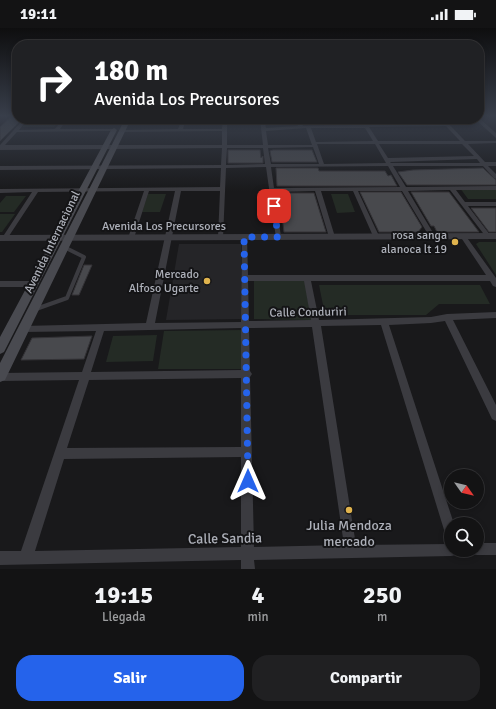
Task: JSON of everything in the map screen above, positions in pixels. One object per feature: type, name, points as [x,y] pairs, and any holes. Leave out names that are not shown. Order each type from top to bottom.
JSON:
[{"type":"main road","name":"Avenida Internacional","points":[[0,376],[63,241],[82,190],[105,147],[110,141]]},
{"type":"main road","name":"Avenida Internacional","points":[[0,349],[34,284],[63,241],[92,190],[115,141]]},
{"type":"street","points":[[221,237],[224,141]]},
{"type":"street","points":[[265,141],[278,237]]},
{"type":"street","points":[[0,147],[266,146],[376,142],[496,142]]},
{"type":"street","points":[[376,142],[432,236]]},
{"type":"street","points":[[463,142],[496,177]]},
{"type":"street","points":[[314,144],[322,166]]},
{"type":"street","points":[[387,160],[478,158]]},
{"type":"street","points":[[0,168],[496,164]]},
{"type":"street","points":[[272,190],[496,188]]},
{"type":"street","points":[[452,189],[492,236]]},
{"type":"street","points":[[0,192],[82,190],[223,190]]},
{"type":"street","points":[[131,238],[146,190]]},
{"type":"street","points":[[150,327],[178,190]]},
{"type":"street","points":[[318,190],[332,237]]},
{"type":"street","points":[[355,190],[376,236]]},
{"type":"street","points":[[2,238],[36,191]]},
{"type":"street","points":[[464,204],[496,204]]},
{"type":"street","points":[[463,236],[494,281]]},
{"type":"street","name":"Avenida Los Precursores","points":[[2,238],[63,241],[131,238],[492,236]]},
{"type":"street","points":[[244,237],[247,374],[248,569]]},
{"type":"street","points":[[245,278],[494,281]]},
{"type":"street","points":[[307,278],[316,324],[352,552]]},
{"type":"street","points":[[0,284],[34,284]]},
{"type":"street","name":"Calle Conduriri","points":[[23,329],[384,322],[431,320],[447,316],[496,315]]},
{"type":"street","points":[[447,316],[496,416]]},
{"type":"street","points":[[384,322],[446,517]]},
{"type":"street","points":[[26,557],[101,328]]},
{"type":"street","points":[[0,376],[85,377],[247,374]]},
{"type":"street","points":[[60,454],[247,452]]},
{"type":"street","points":[[484,549],[496,549]]},
{"type":"street","name":"Calle Sandia","points":[[0,558],[444,550]]},
{"type":"lane","points":[[32,310],[67,298],[84,257],[63,241]]},
{"type":"shaded area","points":[[460,188],[496,189],[496,199],[468,199]]},
{"type":"shaded area","points":[[148,194],[166,194],[160,212],[142,212]]},
{"type":"shaded area","points":[[331,194],[348,194],[355,212],[337,213]]},
{"type":"shaded area","points":[[6,196],[26,196],[14,212],[0,212],[0,203]]},
{"type":"shaded area","points":[[0,214],[15,214],[2,232],[0,232]]},
{"type":"shaded area","points":[[479,242],[496,242],[496,275],[476,244]]},
{"type":"shaded area","name":"Mercado Alfoso Ugarte","points":[[179,244],[241,244],[242,319],[166,320]]},
{"type":"shaded area","points":[[254,281],[305,281],[311,320],[254,319]]},
{"type":"shaded area","points":[[319,285],[480,285],[490,304],[439,304],[426,315],[325,315]]},
{"type":"shaded area","points":[[242,330],[242,369],[158,369],[164,331]]},
{"type":"shaded area","points":[[157,335],[153,361],[106,362],[113,336]]},
{"type":"building","points":[[228,150],[260,150],[261,158],[263,156],[263,163],[228,163]]},
{"type":"building","points":[[312,150],[317,162],[272,162],[270,151]]},
{"type":"building","points":[[276,168],[318,168],[319,171],[385,171],[388,176],[391,175],[397,186],[277,186]]},
{"type":"building","points":[[483,168],[496,180],[496,185],[407,185],[398,172],[413,170]]},
{"type":"building","points":[[360,192],[401,192],[422,227],[418,232],[379,232]]},
{"type":"building","points":[[411,192],[449,192],[479,232],[437,232],[434,226],[431,226]]},
{"type":"building","points":[[279,193],[314,193],[326,232],[284,232]]},
{"type":"building","points":[[471,208],[496,208],[496,232],[489,232]]},
{"type":"building","points":[[84,265],[92,265],[79,295],[72,295]]},
{"type":"building","points":[[92,336],[84,359],[21,360],[32,338]]},
{"type":"place","name":"rosa sanga alanoca lt 19","points":[[455,242]]},
{"type":"place","name":"Mercado Alfoso Ugarte","points":[[207,281]]},
{"type":"place","name":"Julia Mendoza mercado","points":[[349,510]]},
{"type":"route","points":[[248,481],[244,237],[278,237],[274,206]]}]
